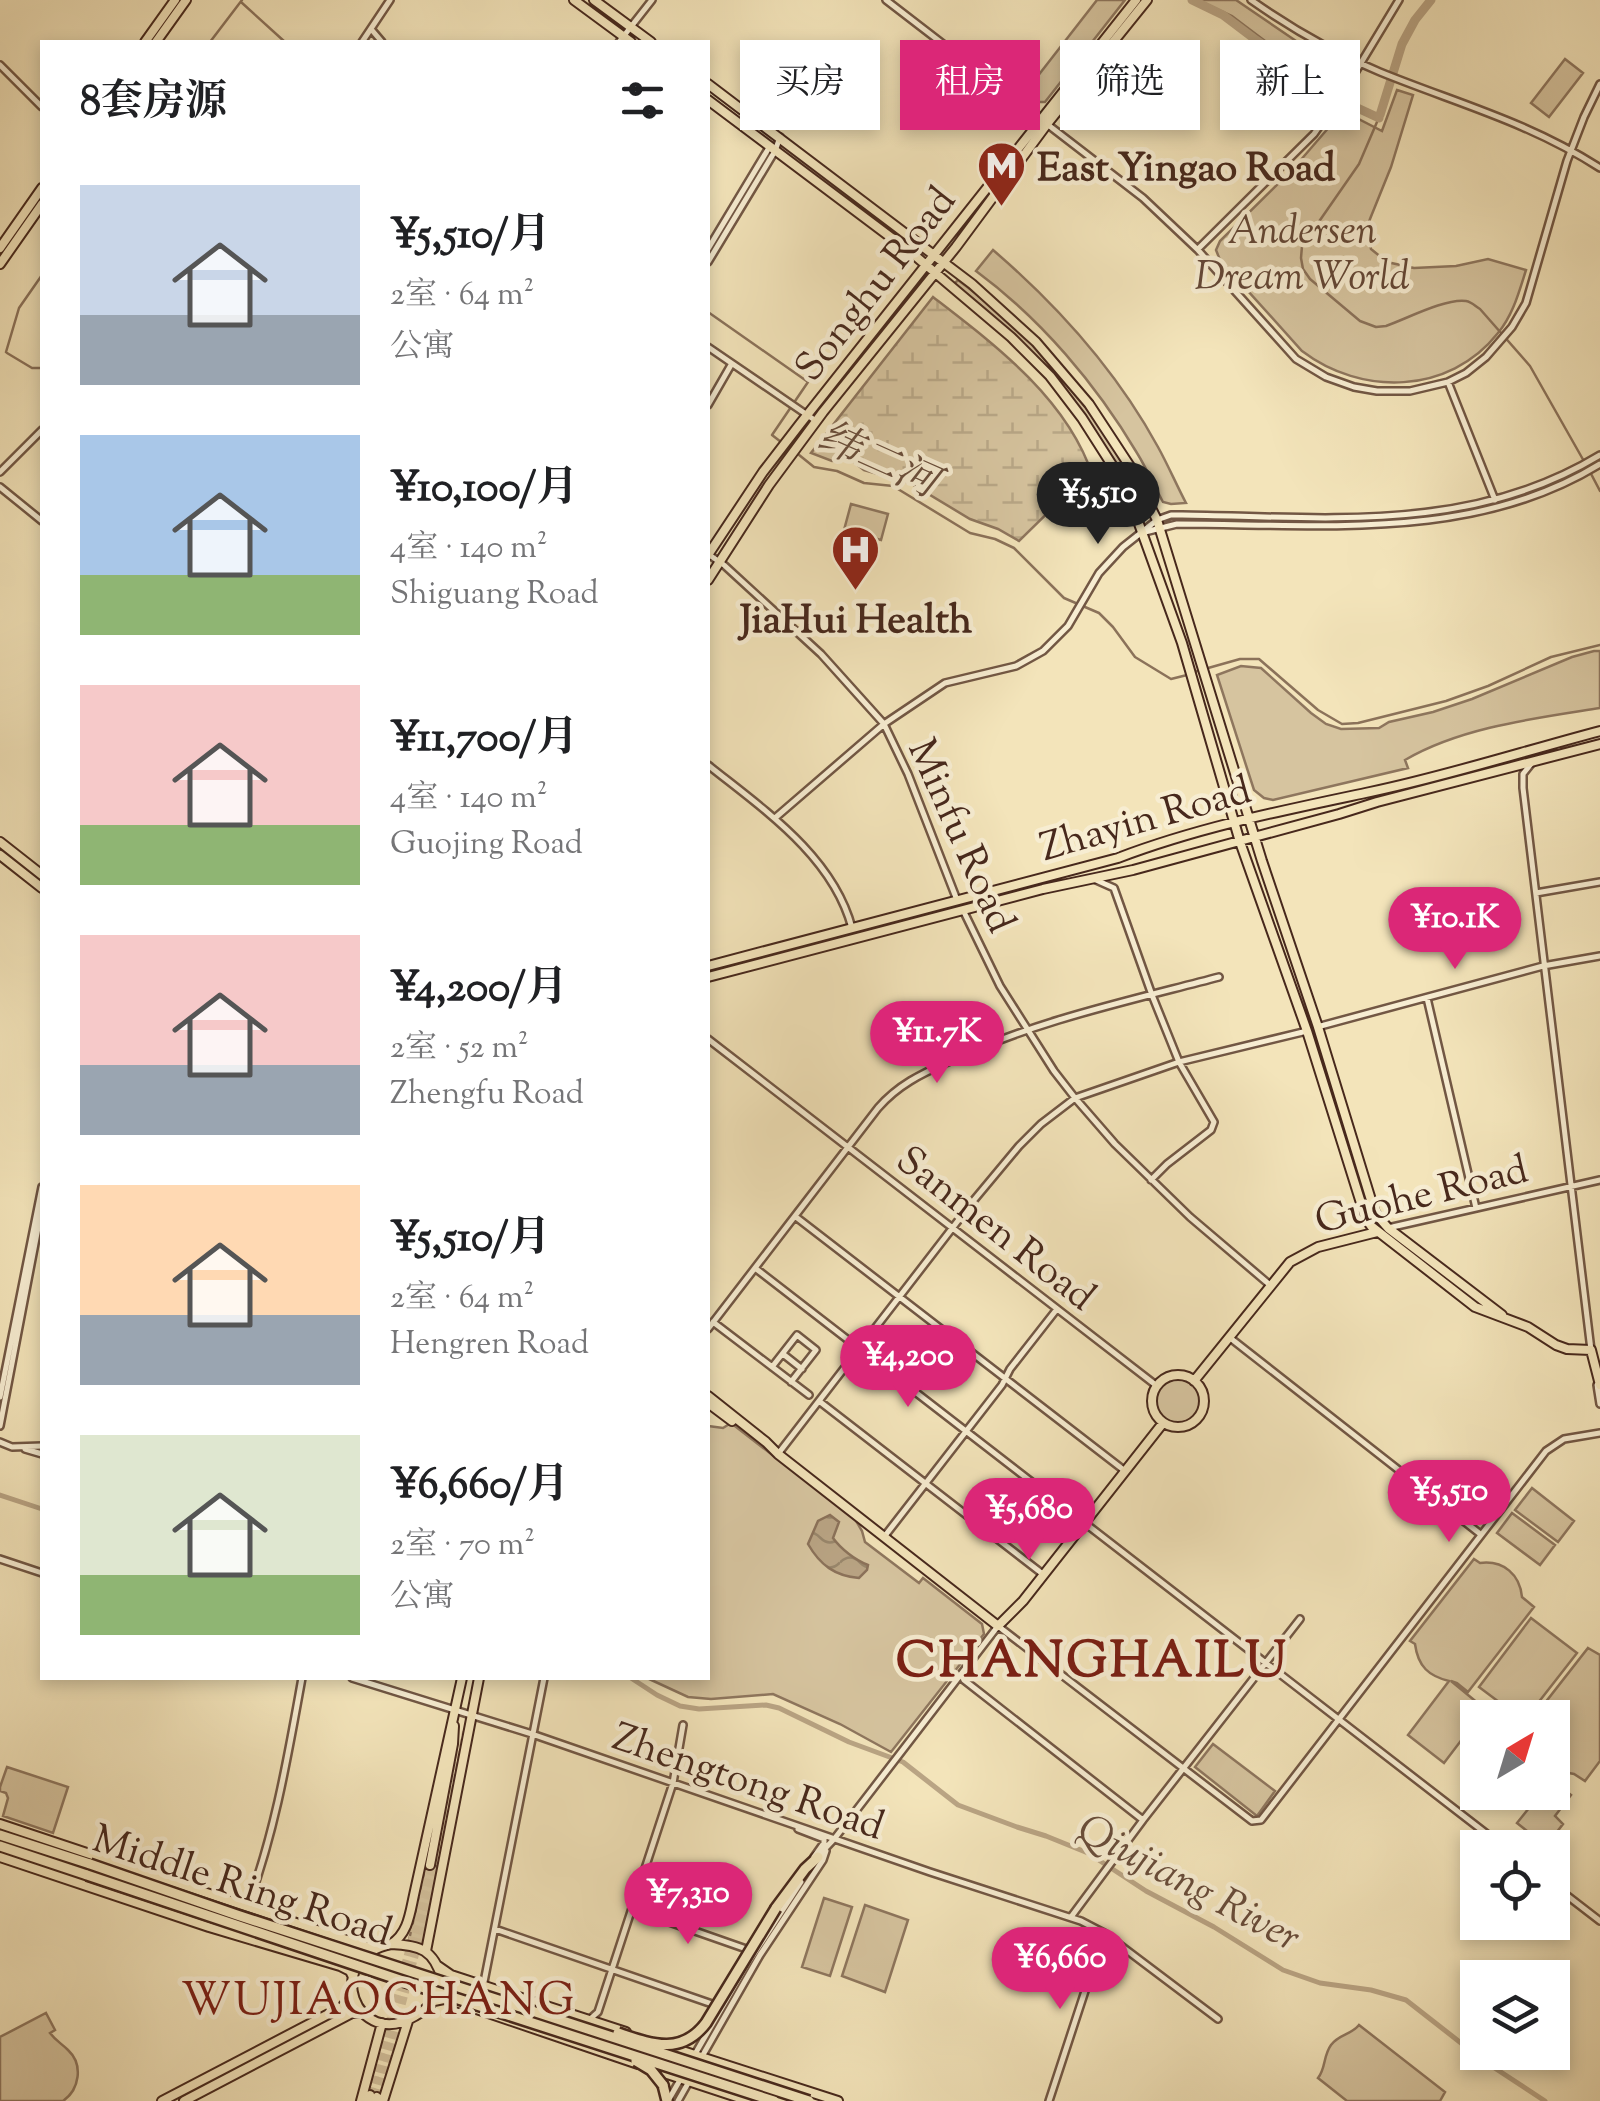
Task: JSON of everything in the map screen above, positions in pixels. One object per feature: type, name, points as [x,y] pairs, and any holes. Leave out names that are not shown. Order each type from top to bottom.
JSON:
[{"type":"highway","name":"Middle Ring Road","points":[[0,1834],[88,1870]]},
{"type":"highway","name":"Middle Ring Road","points":[[0,1846],[88,1870],[809,2101]]},
{"type":"highway","points":[[481,1995],[546,2010],[648,2042],[680,2043],[696,2035],[706,2023],[776,1908],[818,1856]]},
{"type":"highway","points":[[481,1995],[511,2017],[639,2062],[660,2080],[668,2101]]},
{"type":"highway","name":"Middle Ring Road","points":[[481,1995],[774,2101]]},
{"type":"main road","points":[[146,40],[175,0]]},
{"type":"main road","points":[[157,40],[186,0]]},
{"type":"main road","points":[[574,0],[624,40]]},
{"type":"main road","points":[[594,0],[647,40]]},
{"type":"main road","name":"Songhu Road","points":[[710,551],[789,438],[944,262],[1136,0]]},
{"type":"main road","name":"Songhu Road","points":[[710,576],[798,445],[811,417],[925,265],[1147,0]]},
{"type":"main road","points":[[710,85],[997,304],[1089,404],[1131,468],[1158,524],[1374,1213],[1388,1228],[1515,1322]]},
{"type":"main road","points":[[710,102],[935,272],[1050,376],[1082,418],[1112,465],[1142,533],[1188,662],[1240,842],[1307,1031],[1366,1220],[1475,1307],[1528,1327],[1556,1346],[1591,1350],[1598,1381]]},
{"type":"main road","points":[[0,248],[40,191]]},
{"type":"main road","points":[[0,264],[40,207]]},
{"type":"main road","name":"Zhayin Road","points":[[710,965],[1118,858],[1157,843],[1250,818],[1372,792],[1600,731]]},
{"type":"main road","name":"Zhayin Road","points":[[710,976],[1082,879],[1133,870],[1600,744]]},
{"type":"main road","points":[[1291,808],[1280,823],[1301,824]]},
{"type":"main road","points":[[1194,834],[1203,834],[1209,840],[1200,852]]},
{"type":"main road","points":[[0,842],[40,873]]},
{"type":"main road","points":[[0,855],[40,886]]},
{"type":"main road","points":[[998,889],[997,897],[1007,898]]},
{"type":"main road","points":[[908,913],[921,912],[924,917],[920,920]]},
{"type":"main road","points":[[823,936],[723,968],[865,936]]},
{"type":"main road","name":"Guohe Road","points":[[1194,1381],[1298,1256],[1330,1243],[1377,1232]]},
{"type":"main road","points":[[1171,1376],[1194,1381],[1204,1396],[1202,1413],[1189,1425],[1172,1426],[1164,1422],[1153,1408],[1157,1386],[1171,1376]]},
{"type":"main road","points":[[710,1401],[998,1626],[1023,1601],[1164,1422]]},
{"type":"main road","points":[[162,2101],[342,2007],[352,1995],[361,1960],[374,1949],[400,1938],[406,1927],[460,1680]]},
{"type":"main road","points":[[426,1951],[478,1680]]},
{"type":"main road","points":[[430,1865],[453,1744],[455,1709]]},
{"type":"main road","points":[[0,1824],[374,1949]]},
{"type":"main road","points":[[0,1857],[340,1966],[354,1977]]},
{"type":"main road","points":[[391,1944],[426,1951],[446,1974],[481,1995],[589,2020],[838,2101]]},
{"type":"main road","points":[[434,2001],[442,1979],[438,1966]]},
{"type":"main road","points":[[352,1995],[362,2013]]},
{"type":"main road","points":[[184,2101],[352,2014],[362,2013],[382,2023],[408,2020],[434,2001],[444,2000],[511,2017],[749,2101]]},
{"type":"main road","points":[[454,2002],[686,2078]]},
{"type":"main road","points":[[375,2099],[408,2020]]},
{"type":"main road","points":[[360,2101],[382,2023]]},
{"type":"street","points":[[363,40],[390,0]]},
{"type":"street","points":[[625,40],[652,0]]},
{"type":"street","points":[[886,0],[1144,198],[1198,250],[1301,363],[1354,387],[1385,392],[1448,382],[1476,366],[1510,331],[1526,302],[1555,196],[1600,84]]},
{"type":"street","points":[[1251,0],[1379,72],[1514,122],[1600,168]]},
{"type":"street","points":[[1198,250],[1292,158],[1334,107],[1399,0]]},
{"type":"street","points":[[371,29],[380,40]]},
{"type":"street","points":[[0,65],[40,105]]},
{"type":"street","points":[[710,246],[780,137]]},
{"type":"street","points":[[710,258],[772,149]]},
{"type":"street","points":[[710,348],[811,417]]},
{"type":"street","points":[[710,402],[732,364]]},
{"type":"street","points":[[1448,382],[1497,503]]},
{"type":"street","points":[[0,472],[40,432]]},
{"type":"street","points":[[775,818],[884,724],[945,683],[1004,670],[1049,646],[1077,614],[1099,573],[1123,547],[1158,524],[1408,523],[1497,503],[1580,471],[1595,464],[1600,455]]},
{"type":"street","points":[[0,487],[40,519]]},
{"type":"street","name":"Minfu Road","points":[[710,555],[822,654],[884,724],[908,774],[957,900],[993,975],[1054,1071],[1115,1144],[1190,1218],[1270,1286]]},
{"type":"street","points":[[1522,788],[1524,771],[1538,760]]},
{"type":"street","points":[[710,767],[775,818],[809,854],[838,890],[852,928]]},
{"type":"street","points":[[1492,772],[1515,773],[1522,788],[1591,1350]]},
{"type":"street","points":[[1114,888],[1119,878],[1133,870]]},
{"type":"street","points":[[1082,879],[1102,881],[1114,888],[1179,1062],[1213,1120],[1210,1130],[1152,1180]]},
{"type":"street","points":[[1536,892],[1600,882]]},
{"type":"street","points":[[778,1454],[1031,1133],[1075,1098],[1179,1062],[1543,966],[1600,956]]},
{"type":"street","points":[[710,1327],[878,1108],[905,1082],[1027,1029],[1219,977]]},
{"type":"street","points":[[1428,998],[1476,1208]]},
{"type":"street","name":"Sanmen Road","points":[[710,1041],[1157,1386]]},
{"type":"street","name":"Guohe Road","points":[[1377,1232],[1600,1180]]},
{"type":"street","points":[[0,1397],[40,1197]]},
{"type":"street","points":[[0,1426],[40,1217]]},
{"type":"street","points":[[796,1217],[1125,1470]]},
{"type":"street","points":[[755,1268],[1482,1830]]},
{"type":"street","points":[[884,1537],[1056,1309]]},
{"type":"street","points":[[713,1322],[809,1395]]},
{"type":"street","points":[[772,1367],[797,1335],[816,1350],[792,1382]]},
{"type":"street","points":[[1229,1338],[1480,1534]]},
{"type":"street","points":[[782,1354],[802,1368]]},
{"type":"street","points":[[1598,1381],[1600,1404]]},
{"type":"street","points":[[819,1401],[1044,1575]]},
{"type":"street","points":[[678,2101],[722,2008],[818,1856],[998,1626],[1252,1822],[1261,1820],[1552,1445],[1600,1430]]},
{"type":"street","points":[[0,1442],[40,1453]]},
{"type":"street","points":[[22,1448],[40,1446]]},
{"type":"street","points":[[0,1559],[40,1572]]},
{"type":"street","points":[[1071,1917],[1300,1620]]},
{"type":"street","points":[[246,1907],[267,1850],[302,1680]]},
{"type":"street","name":"Zhengtong Road","points":[[359,1680],[532,1734],[1071,1917],[1104,1933],[1218,2019]]},
{"type":"street","points":[[481,1995],[544,1680]]},
{"type":"street","points":[[964,1680],[1144,1820]]},
{"type":"street","points":[[589,2020],[598,2012],[674,1783],[683,1725]]},
{"type":"street","points":[[778,1818],[824,1840],[805,1868]]},
{"type":"street","points":[[698,2056],[827,1848]]},
{"type":"street","points":[[1570,1898],[1600,1920]]},
{"type":"street","points":[[632,1908],[755,1952]]},
{"type":"street","points":[[496,1930],[722,2008]]},
{"type":"street","points":[[1049,2101],[1104,1933]]},
{"type":"street","points":[[598,2012],[604,2026]]},
{"type":"street","points":[[668,2101],[686,2078]]},
{"type":"green space","points":[[1097,0],[1125,0],[1094,40],[1066,40]]},
{"type":"green space","points":[[1197,0],[1236,0],[1295,40],[1264,40],[1232,16]]},
{"type":"green space","points":[[1060,48],[1060,83],[1045,102],[1040,102],[1040,73]]},
{"type":"green space","points":[[1565,59],[1583,73],[1549,117],[1531,103]]},
{"type":"green space","name":"Andersen Dream World","points":[[1397,90],[1413,95],[1367,228],[1371,249],[1387,262],[1414,268],[1456,266],[1488,259],[1526,270],[1508,319],[1478,353],[1430,378],[1404,382],[1351,376],[1302,351],[1220,260],[1216,250],[1220,241],[1327,130],[1360,130],[1360,120],[1382,131]]},
{"type":"green space","points":[[993,250],[1040,293],[1105,366],[1142,419],[1186,503],[1163,502],[1121,427],[1085,378],[1045,331],[976,271]]},
{"type":"green space","points":[[958,280],[1007,319],[1065,381],[1115,451],[1143,500],[1137,503],[1101,440],[1059,383],[1009,331],[954,284]]},
{"type":"green space","points":[[933,297],[1004,354],[1047,398],[1066,423],[1093,477],[1072,489],[1019,541],[970,519],[910,483],[864,470],[850,459],[832,461],[811,453]]},
{"type":"green space","points":[[851,504],[888,514],[881,540],[844,530]]},
{"type":"green space","points":[[1600,651],[1600,708],[1525,720],[1450,739],[1405,760],[1408,768],[1273,800],[1254,790],[1217,675],[1241,666],[1261,668],[1326,724],[1341,729],[1379,728],[1472,699]]},
{"type":"green space","points":[[1178,1379],[1194,1385],[1200,1401],[1194,1417],[1178,1423],[1162,1417],[1156,1401],[1162,1385]]},
{"type":"green space","points":[[731,1423],[855,1519],[865,1542],[919,1583],[923,1578],[982,1624],[984,1634],[891,1752],[773,1694],[688,1697],[651,1680],[710,1680],[710,1426],[723,1428]]},
{"type":"green space","points":[[1532,1488],[1574,1521],[1558,1542],[1515,1510]]},
{"type":"green space","points":[[1512,1513],[1555,1545],[1540,1565],[1497,1533]]},
{"type":"green space","points":[[1474,1559],[1509,1571],[1518,1582],[1522,1597],[1534,1607],[1468,1692],[1451,1681],[1474,1700],[1460,1700],[1460,1742],[1444,1763],[1408,1735],[1449,1681],[1426,1669],[1410,1641]]},
{"type":"green space","points":[[1531,1618],[1577,1653],[1540,1700],[1496,1700],[1479,1687]]},
{"type":"green space","points":[[1588,1648],[1600,1655],[1600,1761],[1585,1781],[1570,1773],[1570,1700],[1547,1700]]},
{"type":"green space","points":[[1213,1744],[1275,1791],[1257,1816],[1195,1767]]},
{"type":"green space","points":[[7,1767],[68,1787],[53,1833],[3,1816],[8,1798],[0,1787]]},
{"type":"green space","points":[[1527,1810],[1560,1810],[1555,1816],[1563,1824],[1558,1830],[1526,1830],[1517,1823]]},
{"type":"green space","points":[[426,1864],[440,1867],[423,1944],[409,1940]]},
{"type":"green space","points":[[824,1898],[852,1907],[830,1976],[802,1967]]},
{"type":"green space","points":[[865,1905],[908,1920],[885,1992],[842,1976]]},
{"type":"green space","points":[[46,2013],[55,2030],[50,2033],[76,2063],[78,2077],[73,2090],[63,2101],[0,2101],[0,2037]]},
{"type":"green space","points":[[1359,2025],[1445,2092],[1440,2101],[1347,2101],[1318,2078],[1331,2045]]},
{"type":"water","points":[[830,1515],[839,1522],[833,1538],[868,1565],[859,1578],[829,1568],[808,1544],[818,1521]]},
{"type":"waterway","points":[[212,40],[242,0]]},
{"type":"waterway","points":[[1192,0],[1223,15],[1351,105],[1379,118]]},
{"type":"waterway","points":[[1380,115],[1402,44],[1431,0]]},
{"type":"waterway","name":"纬二河","points":[[241,2],[283,40]]},
{"type":"waterway","points":[[1380,115],[1359,164],[1302,246],[1303,269],[1360,321],[1376,327],[1448,303],[1473,304],[1530,366],[1585,463]]},
{"type":"waterway","points":[[6,352],[19,308],[40,278]]},
{"type":"waterway","name":"纬二河","points":[[710,313],[808,382],[772,435],[781,442]]},
{"type":"waterway","points":[[7,353],[32,368],[40,368]]},
{"type":"waterway","name":"纬二河","points":[[788,446],[814,467],[837,471],[864,483],[893,486],[970,533],[1014,548],[1064,598],[1099,613],[1135,657],[1171,679],[1187,675]]},
{"type":"waterway","points":[[1589,470],[1600,491]]},
{"type":"waterway","name":"纬二河","points":[[1194,672],[1240,659],[1259,659],[1318,710],[1342,724],[1358,723],[1446,701],[1551,657],[1600,645]]},
{"type":"waterway","name":"Qiujiang River","points":[[0,1495],[40,1508]]},
{"type":"waterway","name":"Qiujiang River","points":[[634,1680],[680,1706],[779,1708],[849,1742],[903,1762],[958,1805],[1088,1853],[1283,1970],[1320,1983],[1371,1990],[1406,2000],[1484,2061],[1545,2101]]},
{"type":"tunnel","points":[[377,2097],[422,1928],[466,1732]]},
{"type":"tunnel","points":[[370,2095],[430,1865]]},
{"type":"place","name":"East Yingao Road","points":[[1002,208]]},
{"type":"place","name":"JiaHui Health","points":[[856,592]]},
{"type":"district","name":"CHANGHAILU","points":[[1092,1658]]},
{"type":"district","name":"WUJIAOCHANG","points":[[379,1998]]}]
